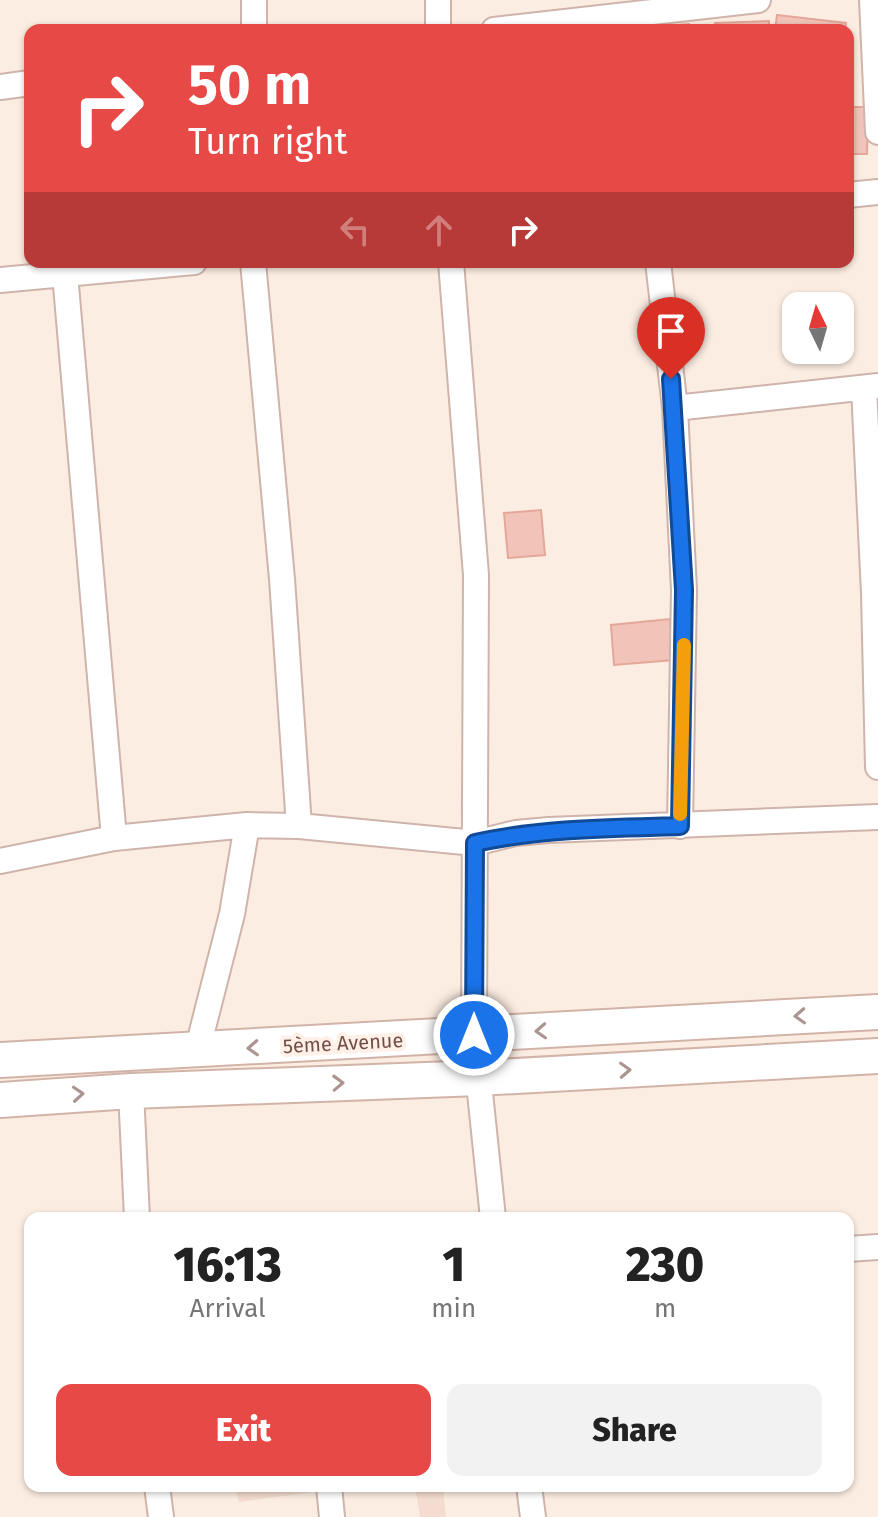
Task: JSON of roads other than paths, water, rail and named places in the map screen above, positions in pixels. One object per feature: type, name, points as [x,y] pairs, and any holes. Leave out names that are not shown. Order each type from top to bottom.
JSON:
[{"type":"street","points":[[254,0],[254,24]]},
{"type":"street","points":[[438,0],[438,24]]},
{"type":"street","points":[[529,24],[635,6],[758,0]]},
{"type":"street","points":[[872,0],[878,132]]},
{"type":"street","points":[[0,87],[24,84]]},
{"type":"street","points":[[854,194],[878,192]]},
{"type":"street","points":[[0,280],[130,268]]},
{"type":"street","points":[[254,268],[282,579],[299,826]]},
{"type":"street","points":[[451,268],[476,575],[474,1035],[492,1212]]},
{"type":"street","points":[[659,268],[675,408],[684,590],[680,826]]},
{"type":"street","points":[[65,274],[114,838]]},
{"type":"street","points":[[675,408],[871,387],[878,767]]},
{"type":"street","points":[[0,861],[114,838],[247,825],[299,826],[475,843],[516,833],[549,830],[878,817]]},
{"type":"street","points":[[197,1051],[232,914],[247,825]]},
{"type":"street","name":"5ème Avenue","points":[[0,1060],[878,1012]]},
{"type":"street","name":"5ème Avenue","points":[[0,1100],[131,1091],[479,1078],[878,1056]]},
{"type":"street","points":[[131,1091],[137,1212]]},
{"type":"street","points":[[854,1249],[878,1247]]},
{"type":"street","points":[[158,1492],[161,1517]]},
{"type":"street","points":[[330,1492],[332,1517]]},
{"type":"street","points":[[530,1492],[533,1517]]}]
